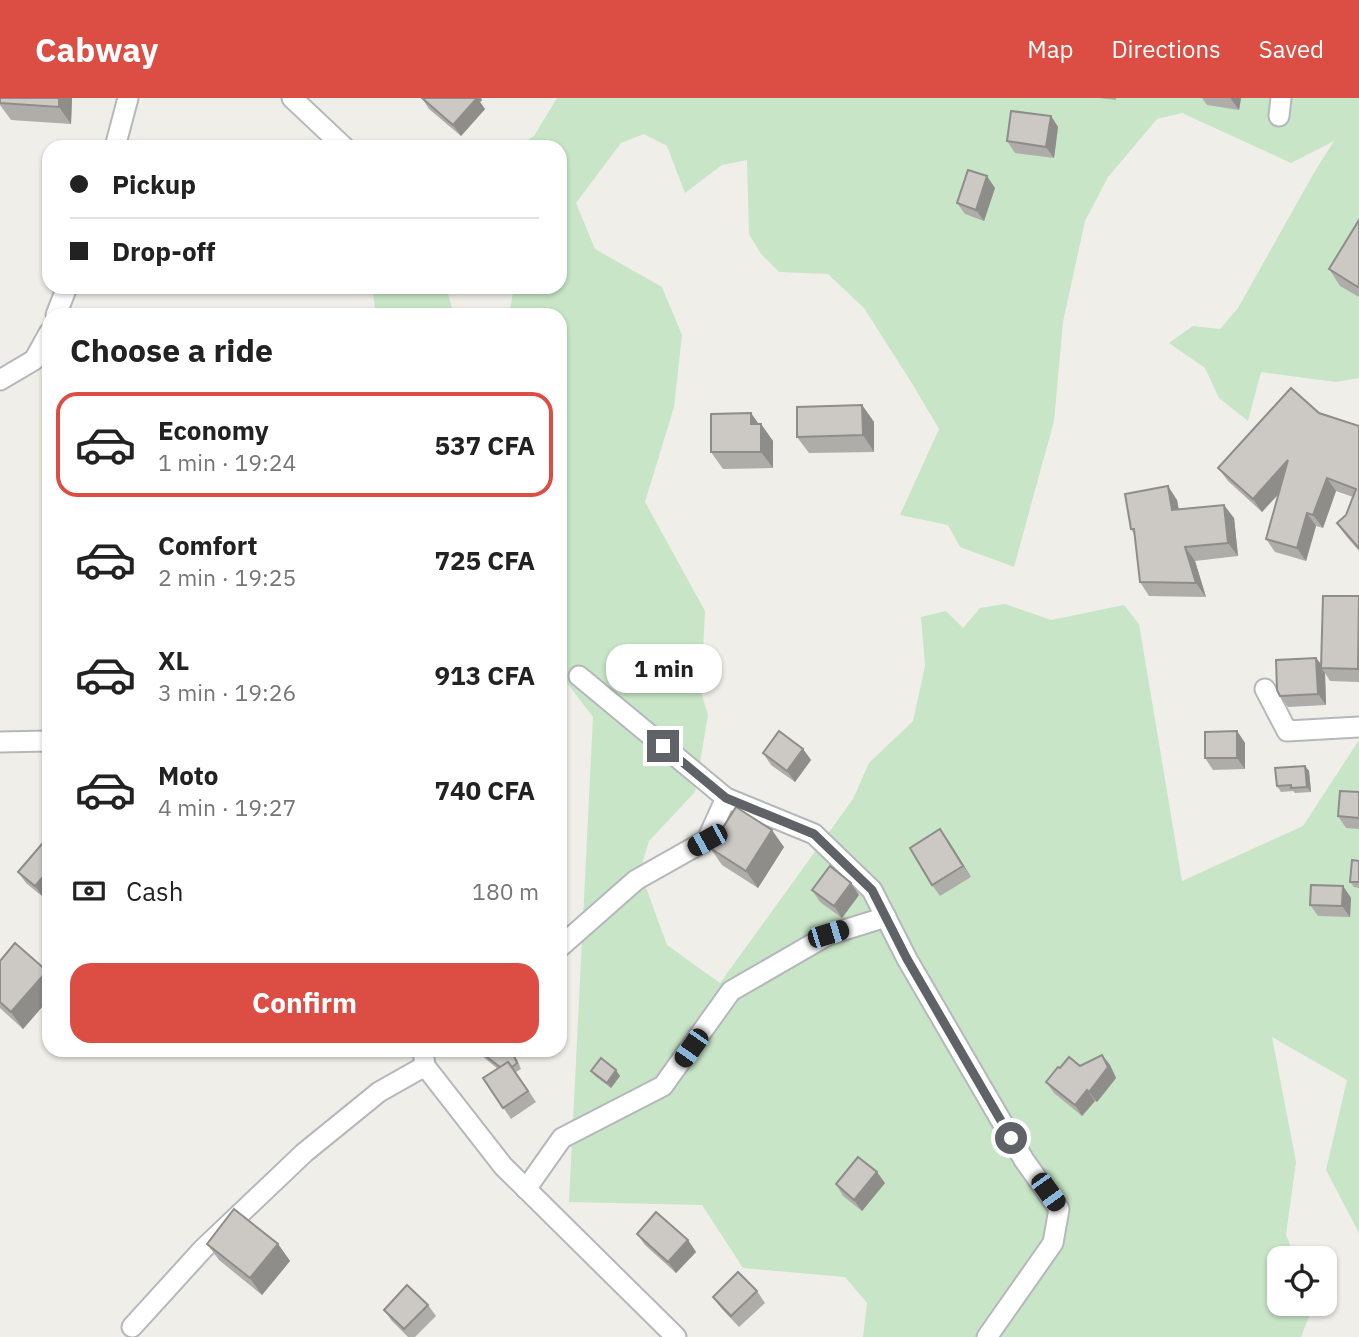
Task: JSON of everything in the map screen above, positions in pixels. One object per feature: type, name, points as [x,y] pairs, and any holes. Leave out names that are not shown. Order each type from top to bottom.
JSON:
[{"type":"street","points":[[117,140],[128,98]]},
{"type":"street","points":[[292,98],[337,140]]},
{"type":"street","points":[[0,380],[34,360],[42,346]]},
{"type":"street","points":[[579,676],[726,798],[814,834],[872,890],[907,959],[1017,1149],[1059,1209],[1054,1243],[987,1337]]},
{"type":"street","points":[[1265,689],[1287,731],[1359,727]]},
{"type":"street","points":[[0,742],[42,741]]},
{"type":"street","points":[[567,941],[636,880],[707,840],[726,798]]},
{"type":"street","points":[[526,1189],[562,1138],[663,1086],[731,991],[828,934],[886,917]]},
{"type":"street","points":[[132,1326],[203,1249],[304,1153],[424,1058],[503,1166],[676,1337]]},
{"type":"green space","points":[[557,98],[1359,98],[1359,378],[1336,382],[1261,372],[1248,421],[1219,398],[1205,368],[1169,343],[1193,326],[1220,329],[1238,308],[1334,141],[1291,163],[1182,113],[1157,119],[1108,177],[1085,221],[1063,322],[1054,421],[1014,567],[960,547],[948,525],[900,515],[939,429],[864,308],[828,274],[779,272],[761,254],[749,234],[747,160],[722,165],[685,193],[667,146],[644,134],[621,143],[576,203],[595,249],[662,287],[682,335],[674,407],[645,502],[705,611],[701,692],[708,715],[695,792],[649,841],[640,871],[667,945],[720,983],[853,799],[869,763],[913,721],[925,666],[921,617],[946,611],[963,628],[980,608],[1005,604],[1051,620],[1124,605],[1139,624],[1182,881],[1303,826],[1359,740],[1359,1233],[1326,1170],[1347,1080],[1272,1037],[1296,1162],[1286,1235],[1291,1246],[1267,1246],[1267,1316],[1309,1316],[1301,1337],[863,1337],[867,1303],[845,1277],[743,1268],[702,1205],[569,1202],[593,717],[567,683],[567,308],[510,308],[513,294],[567,294],[567,140],[527,140],[534,136]]},
{"type":"green space","points":[[373,294],[448,294],[452,308],[375,308]]},
{"type":"building","points":[[0,98],[59,98],[59,107],[0,103]]},
{"type":"building","points":[[422,98],[477,98],[453,125]]},
{"type":"building","points":[[1011,111],[1051,116],[1046,147],[1007,141]]},
{"type":"building","points":[[968,170],[987,176],[976,210],[957,203]]},
{"type":"building","points":[[1359,220],[1359,285],[1358,287],[1329,269]]},
{"type":"building","points":[[1291,388],[1319,413],[1359,426],[1359,548],[1337,523],[1346,515],[1356,489],[1327,478],[1313,515],[1307,513],[1297,548],[1266,539],[1288,460],[1253,499],[1218,468]]},
{"type":"building","points":[[862,405],[863,435],[797,437],[797,407]]},
{"type":"building","points":[[751,413],[751,424],[761,424],[761,452],[711,452],[711,414]]},
{"type":"building","points":[[1168,486],[1172,510],[1224,505],[1228,543],[1185,547],[1196,583],[1140,582],[1134,529],[1131,529],[1125,494]]},
{"type":"building","points":[[1323,596],[1359,596],[1358,669],[1321,668]]},
{"type":"building","points":[[1316,658],[1318,694],[1280,696],[1277,690],[1276,660]]},
{"type":"building","points":[[779,731],[803,749],[787,771],[763,753]]},
{"type":"building","points":[[1237,731],[1237,758],[1205,758],[1205,732]]},
{"type":"building","points":[[1305,766],[1307,787],[1277,786],[1275,768]]},
{"type":"building","points":[[1340,791],[1359,792],[1359,818],[1338,816]]},
{"type":"building","points":[[736,807],[772,830],[746,871],[710,848]]},
{"type":"building","points":[[940,829],[963,866],[932,885],[910,848]]},
{"type":"building","points":[[42,844],[42,878],[35,886],[18,872]]},
{"type":"building","points":[[1352,860],[1359,861],[1359,882],[1350,882]]},
{"type":"building","points":[[830,866],[851,883],[834,906],[812,890]]},
{"type":"building","points":[[1311,885],[1343,886],[1342,906],[1310,905]]},
{"type":"building","points":[[15,943],[42,967],[42,977],[11,1012],[0,1002],[0,961]]},
{"type":"building","points":[[1102,1055],[1108,1067],[1075,1105],[1046,1082],[1069,1057],[1080,1066]]},
{"type":"building","points":[[487,1057],[514,1057],[517,1063],[512,1067],[508,1062],[500,1067]]},
{"type":"building","points":[[601,1058],[616,1070],[607,1083],[591,1071]]},
{"type":"building","points":[[508,1062],[528,1091],[503,1108],[483,1078]]},
{"type":"building","points":[[858,1157],[877,1172],[854,1200],[836,1184]]},
{"type":"building","points":[[234,1209],[278,1244],[250,1278],[207,1244]]},
{"type":"building","points":[[656,1212],[688,1240],[668,1262],[637,1234]]},
{"type":"building","points":[[738,1272],[757,1291],[731,1316],[713,1297]]},
{"type":"building","points":[[407,1285],[428,1305],[404,1329],[384,1310]]},
{"type":"route","points":[[663,746],[726,798],[814,834],[872,890],[907,959],[1011,1138]]}]
